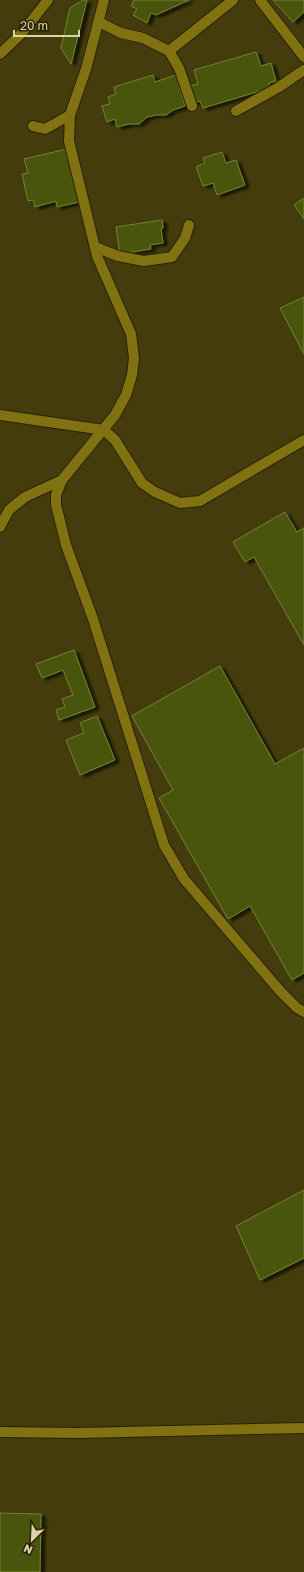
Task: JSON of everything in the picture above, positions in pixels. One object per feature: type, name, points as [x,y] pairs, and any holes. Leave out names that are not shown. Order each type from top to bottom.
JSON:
[{"type":"street","points":[[0,54],[22,33],[48,0]]},
{"type":"street","points":[[104,0],[86,69],[70,115],[69,141],[97,256],[130,334],[134,358],[132,375],[126,395],[115,415],[104,430],[62,480],[56,495],[56,505],[66,545],[93,619],[164,845],[184,880],[281,992],[297,1008],[304,1012]]},
{"type":"street","points":[[169,51],[233,0]]},
{"type":"street","points":[[260,0],[304,56]]},
{"type":"street","points":[[99,22],[121,33],[143,38],[169,51],[180,68],[192,106]]},
{"type":"street","points":[[236,111],[279,87],[304,70]]},
{"type":"street","points":[[33,126],[45,129],[70,115]]},
{"type":"street","points":[[95,247],[118,256],[144,261],[172,257],[185,238],[189,225]]},
{"type":"street","points":[[0,415],[104,430],[115,440],[142,483],[155,492],[180,503],[200,501],[304,440]]},
{"type":"street","points":[[0,527],[9,510],[25,497],[62,480]]},
{"type":"street","points":[[0,1432],[304,1428]]},
{"type":"building","points":[[83,0],[87,0],[71,64],[61,48],[70,8]]},
{"type":"building","points":[[134,0],[189,0],[156,15],[151,13],[147,23],[133,15],[137,9],[131,6]]},
{"type":"building","points":[[273,0],[304,0],[304,12],[293,22]]},
{"type":"building","points":[[256,52],[261,66],[271,63],[276,81],[269,83],[270,88],[203,108],[200,101],[194,103],[189,86],[198,84],[194,70]]},
{"type":"building","points":[[153,75],[155,82],[176,75],[185,106],[173,110],[166,115],[147,117],[139,124],[129,124],[117,127],[115,119],[107,122],[102,106],[110,104],[108,97],[116,94],[114,87]]},
{"type":"building","points":[[67,149],[79,202],[57,207],[56,201],[35,207],[33,200],[28,201],[22,174],[28,173],[24,159]]},
{"type":"building","points":[[222,152],[226,163],[236,160],[245,185],[217,195],[213,183],[203,186],[196,167],[205,163],[203,158]]},
{"type":"building","points":[[304,198],[304,219],[294,205]]},
{"type":"building","points":[[162,220],[163,228],[161,229],[163,243],[150,245],[151,249],[120,254],[116,227]]},
{"type":"building","points":[[304,297],[304,354],[280,308]]},
{"type":"building","points":[[285,512],[297,532],[304,528],[304,645],[254,557],[245,562],[233,542]]},
{"type":"building","points":[[74,650],[95,707],[59,720],[56,710],[65,707],[62,699],[73,695],[63,670],[42,678],[36,664]]},
{"type":"building","points":[[220,666],[275,764],[304,748],[304,973],[292,980],[250,906],[228,919],[159,798],[173,790],[132,716]]},
{"type":"building","points":[[97,716],[115,760],[80,775],[66,740],[84,733],[80,723]]},
{"type":"building","points":[[304,1190],[304,1258],[260,1280],[236,1226]]},
{"type":"building","points":[[0,1513],[41,1514],[40,1572],[0,1572]]}]
